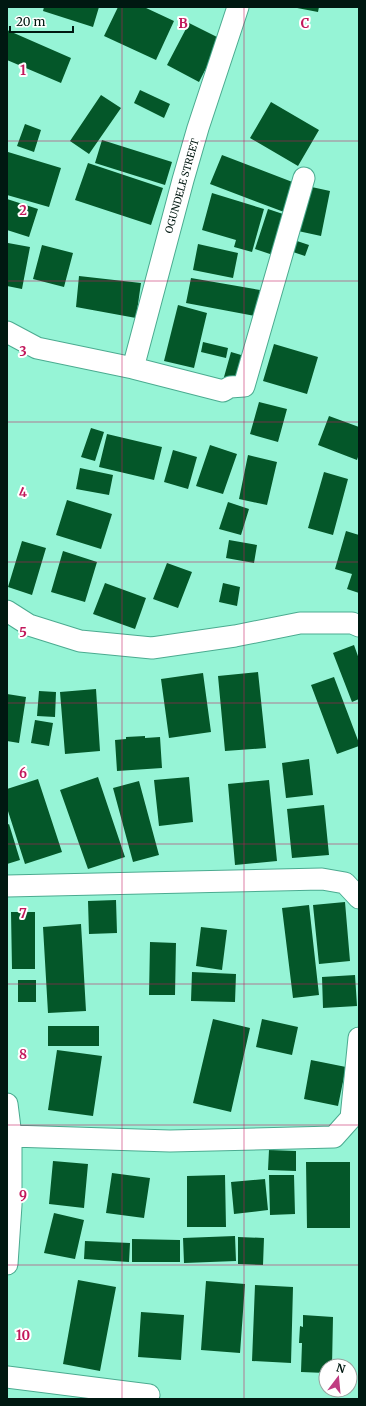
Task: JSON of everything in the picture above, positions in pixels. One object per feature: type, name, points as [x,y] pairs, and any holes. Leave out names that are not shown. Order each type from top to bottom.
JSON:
[{"type":"street","name":"OGUNDELE STREET","points":[[133,368],[198,128],[238,7]]},
{"type":"street","points":[[7,332],[37,348],[133,368],[223,391],[230,387],[244,386],[304,178]]},
{"type":"street","points":[[7,611],[29,625],[80,641],[152,648],[235,636],[300,623],[352,623],[359,626]]},
{"type":"street","points":[[7,886],[322,879],[345,883],[359,898]]},
{"type":"street","points":[[11,1136],[170,1141],[334,1137],[350,1118],[359,1038]]},
{"type":"street","points":[[7,1104],[11,1136],[7,1264]]},
{"type":"street","points":[[7,1377],[149,1395]]},
{"type":"building","points":[[44,7],[99,7],[93,27],[43,11]]},
{"type":"building","points":[[118,7],[144,7],[174,21],[156,60],[104,36]]},
{"type":"building","points":[[292,7],[319,7],[318,12]]},
{"type":"building","points":[[189,23],[221,39],[199,82],[167,65]]},
{"type":"building","points":[[7,30],[71,58],[61,83],[7,60]]},
{"type":"building","points":[[140,90],[170,104],[164,118],[134,103]]},
{"type":"building","points":[[101,95],[121,108],[89,154],[70,141]]},
{"type":"building","points":[[271,102],[319,130],[298,166],[250,138]]},
{"type":"building","points":[[25,124],[41,130],[34,152],[17,146]]},
{"type":"building","points":[[102,140],[172,162],[165,185],[95,163]]},
{"type":"building","points":[[8,152],[61,168],[49,207],[7,195]]},
{"type":"building","points":[[222,155],[295,183],[284,212],[210,184]]},
{"type":"building","points":[[88,163],[163,188],[151,225],[75,200]]},
{"type":"building","points":[[307,186],[330,191],[321,236],[298,231]]},
{"type":"building","points":[[212,193],[264,209],[252,252],[234,247],[236,240],[202,230]]},
{"type":"building","points":[[7,199],[38,209],[29,237],[7,230]]},
{"type":"building","points":[[268,209],[286,215],[273,255],[255,249]]},
{"type":"building","points":[[294,240],[309,245],[305,256],[290,251]]},
{"type":"building","points":[[8,243],[30,247],[22,289],[7,286]]},
{"type":"building","points":[[198,244],[238,253],[233,278],[193,270]]},
{"type":"building","points":[[42,245],[73,253],[64,287],[33,279]]},
{"type":"building","points":[[79,276],[141,283],[136,318],[76,307]]},
{"type":"building","points":[[191,278],[260,290],[255,316],[186,303]]},
{"type":"building","points":[[178,305],[207,313],[194,368],[164,361]]},
{"type":"building","points":[[203,342],[228,348],[226,358],[201,352]]},
{"type":"building","points":[[274,344],[318,357],[307,394],[263,381]]},
{"type":"building","points":[[231,352],[248,357],[241,381],[224,377]]},
{"type":"building","points":[[259,402],[287,409],[278,442],[250,434]]},
{"type":"building","points":[[329,416],[359,427],[359,454],[357,460],[318,445]]},
{"type":"building","points":[[91,428],[104,432],[95,461],[81,457]]},
{"type":"building","points":[[107,434],[162,447],[154,480],[99,467]]},
{"type":"building","points":[[210,445],[237,454],[223,494],[196,486]]},
{"type":"building","points":[[173,450],[197,457],[188,489],[164,482]]},
{"type":"building","points":[[248,455],[277,462],[267,505],[239,499]]},
{"type":"building","points":[[80,468],[113,475],[109,495],[76,489]]},
{"type":"building","points":[[324,472],[348,479],[333,535],[308,528]]},
{"type":"building","points":[[67,500],[112,514],[101,549],[56,535]]},
{"type":"building","points":[[228,502],[249,509],[241,535],[219,529]]},
{"type":"building","points":[[346,531],[359,535],[359,593],[347,589],[352,574],[335,569]]},
{"type":"building","points":[[229,540],[257,545],[254,563],[226,558]]},
{"type":"building","points":[[22,541],[46,548],[32,595],[8,587]]},
{"type":"building","points":[[63,551],[97,562],[85,602],[51,592]]},
{"type":"building","points":[[167,563],[192,572],[178,608],[153,599]]},
{"type":"building","points":[[105,583],[146,598],[135,629],[93,614]]},
{"type":"building","points":[[223,583],[240,587],[237,606],[219,602]]},
{"type":"building","points":[[354,645],[359,659],[359,699],[352,702],[333,653]]},
{"type":"building","points":[[258,672],[266,748],[225,751],[218,676]]},
{"type":"building","points":[[203,673],[211,732],[169,738],[161,679]]},
{"type":"building","points":[[334,677],[359,743],[359,746],[337,754],[311,685]]},
{"type":"building","points":[[96,689],[100,751],[65,754],[60,692]]},
{"type":"building","points":[[39,691],[56,692],[55,717],[37,716]]},
{"type":"building","points":[[7,694],[26,697],[19,743],[7,741]]},
{"type":"building","points":[[35,720],[53,723],[49,746],[31,743]]},
{"type":"building","points":[[145,736],[145,738],[160,737],[162,768],[117,771],[115,740],[126,739],[126,737]]},
{"type":"building","points":[[309,759],[313,795],[286,798],[282,763]]},
{"type":"building","points":[[98,777],[125,857],[88,869],[60,790]]},
{"type":"building","points":[[189,777],[193,822],[159,826],[154,780]]},
{"type":"building","points":[[38,779],[62,852],[25,864],[7,808],[7,789]]},
{"type":"building","points":[[269,780],[277,861],[235,865],[228,784]]},
{"type":"building","points":[[139,781],[159,855],[133,862],[113,788]]},
{"type":"building","points":[[324,805],[329,855],[292,858],[287,809]]},
{"type":"building","points":[[9,824],[20,860],[7,864],[7,825]]},
{"type":"building","points":[[116,900],[117,933],[89,934],[88,901]]},
{"type":"building","points":[[345,902],[350,961],[319,964],[313,905]]},
{"type":"building","points":[[309,905],[319,995],[293,998],[282,908]]},
{"type":"building","points":[[11,912],[35,912],[35,969],[12,969]]},
{"type":"building","points":[[81,924],[86,1011],[48,1013],[43,927]]},
{"type":"building","points":[[201,927],[227,930],[222,970],[196,966]]},
{"type":"building","points":[[150,942],[176,943],[175,995],[149,995]]},
{"type":"building","points":[[192,972],[236,974],[235,1002],[191,1001]]},
{"type":"building","points":[[355,975],[357,1006],[323,1008],[322,977]]},
{"type":"building","points":[[18,980],[36,980],[36,1002],[18,1002]]},
{"type":"building","points":[[213,1019],[250,1028],[231,1112],[193,1103]]},
{"type":"building","points":[[262,1019],[298,1027],[292,1055],[256,1047]]},
{"type":"building","points":[[48,1026],[99,1026],[99,1046],[48,1046]]},
{"type":"building","points":[[57,1050],[102,1056],[93,1116],[48,1110]]},
{"type":"building","points":[[311,1060],[346,1067],[338,1106],[304,1099]]},
{"type":"building","points":[[269,1150],[296,1151],[296,1171],[268,1170]]},
{"type":"building","points":[[53,1161],[88,1164],[84,1208],[49,1204]]},
{"type":"building","points":[[306,1162],[350,1162],[350,1228],[307,1228]]},
{"type":"building","points":[[112,1173],[150,1178],[144,1218],[106,1213]]},
{"type":"building","points":[[225,1175],[226,1227],[187,1227],[187,1176]]},
{"type":"building","points":[[269,1175],[294,1175],[295,1214],[270,1215]]},
{"type":"building","points":[[265,1179],[268,1210],[234,1214],[231,1182]]},
{"type":"building","points":[[54,1213],[84,1220],[75,1259],[44,1253]]},
{"type":"building","points":[[235,1236],[236,1261],[184,1263],[183,1238]]},
{"type":"building","points":[[238,1237],[264,1238],[263,1265],[238,1264]]},
{"type":"building","points":[[132,1239],[180,1240],[180,1262],[132,1262]]},
{"type":"building","points":[[85,1241],[130,1243],[129,1262],[84,1259]]},
{"type":"building","points":[[78,1280],[116,1287],[100,1371],[63,1364]]},
{"type":"building","points":[[206,1281],[245,1284],[240,1353],[201,1350]]},
{"type":"building","points":[[255,1285],[293,1287],[291,1363],[252,1361]]},
{"type":"building","points":[[141,1312],[184,1315],[181,1360],[138,1357]]},
{"type":"building","points":[[303,1315],[333,1317],[332,1358],[318,1358],[318,1373],[301,1372],[302,1343],[299,1343],[300,1326],[303,1327]]}]
